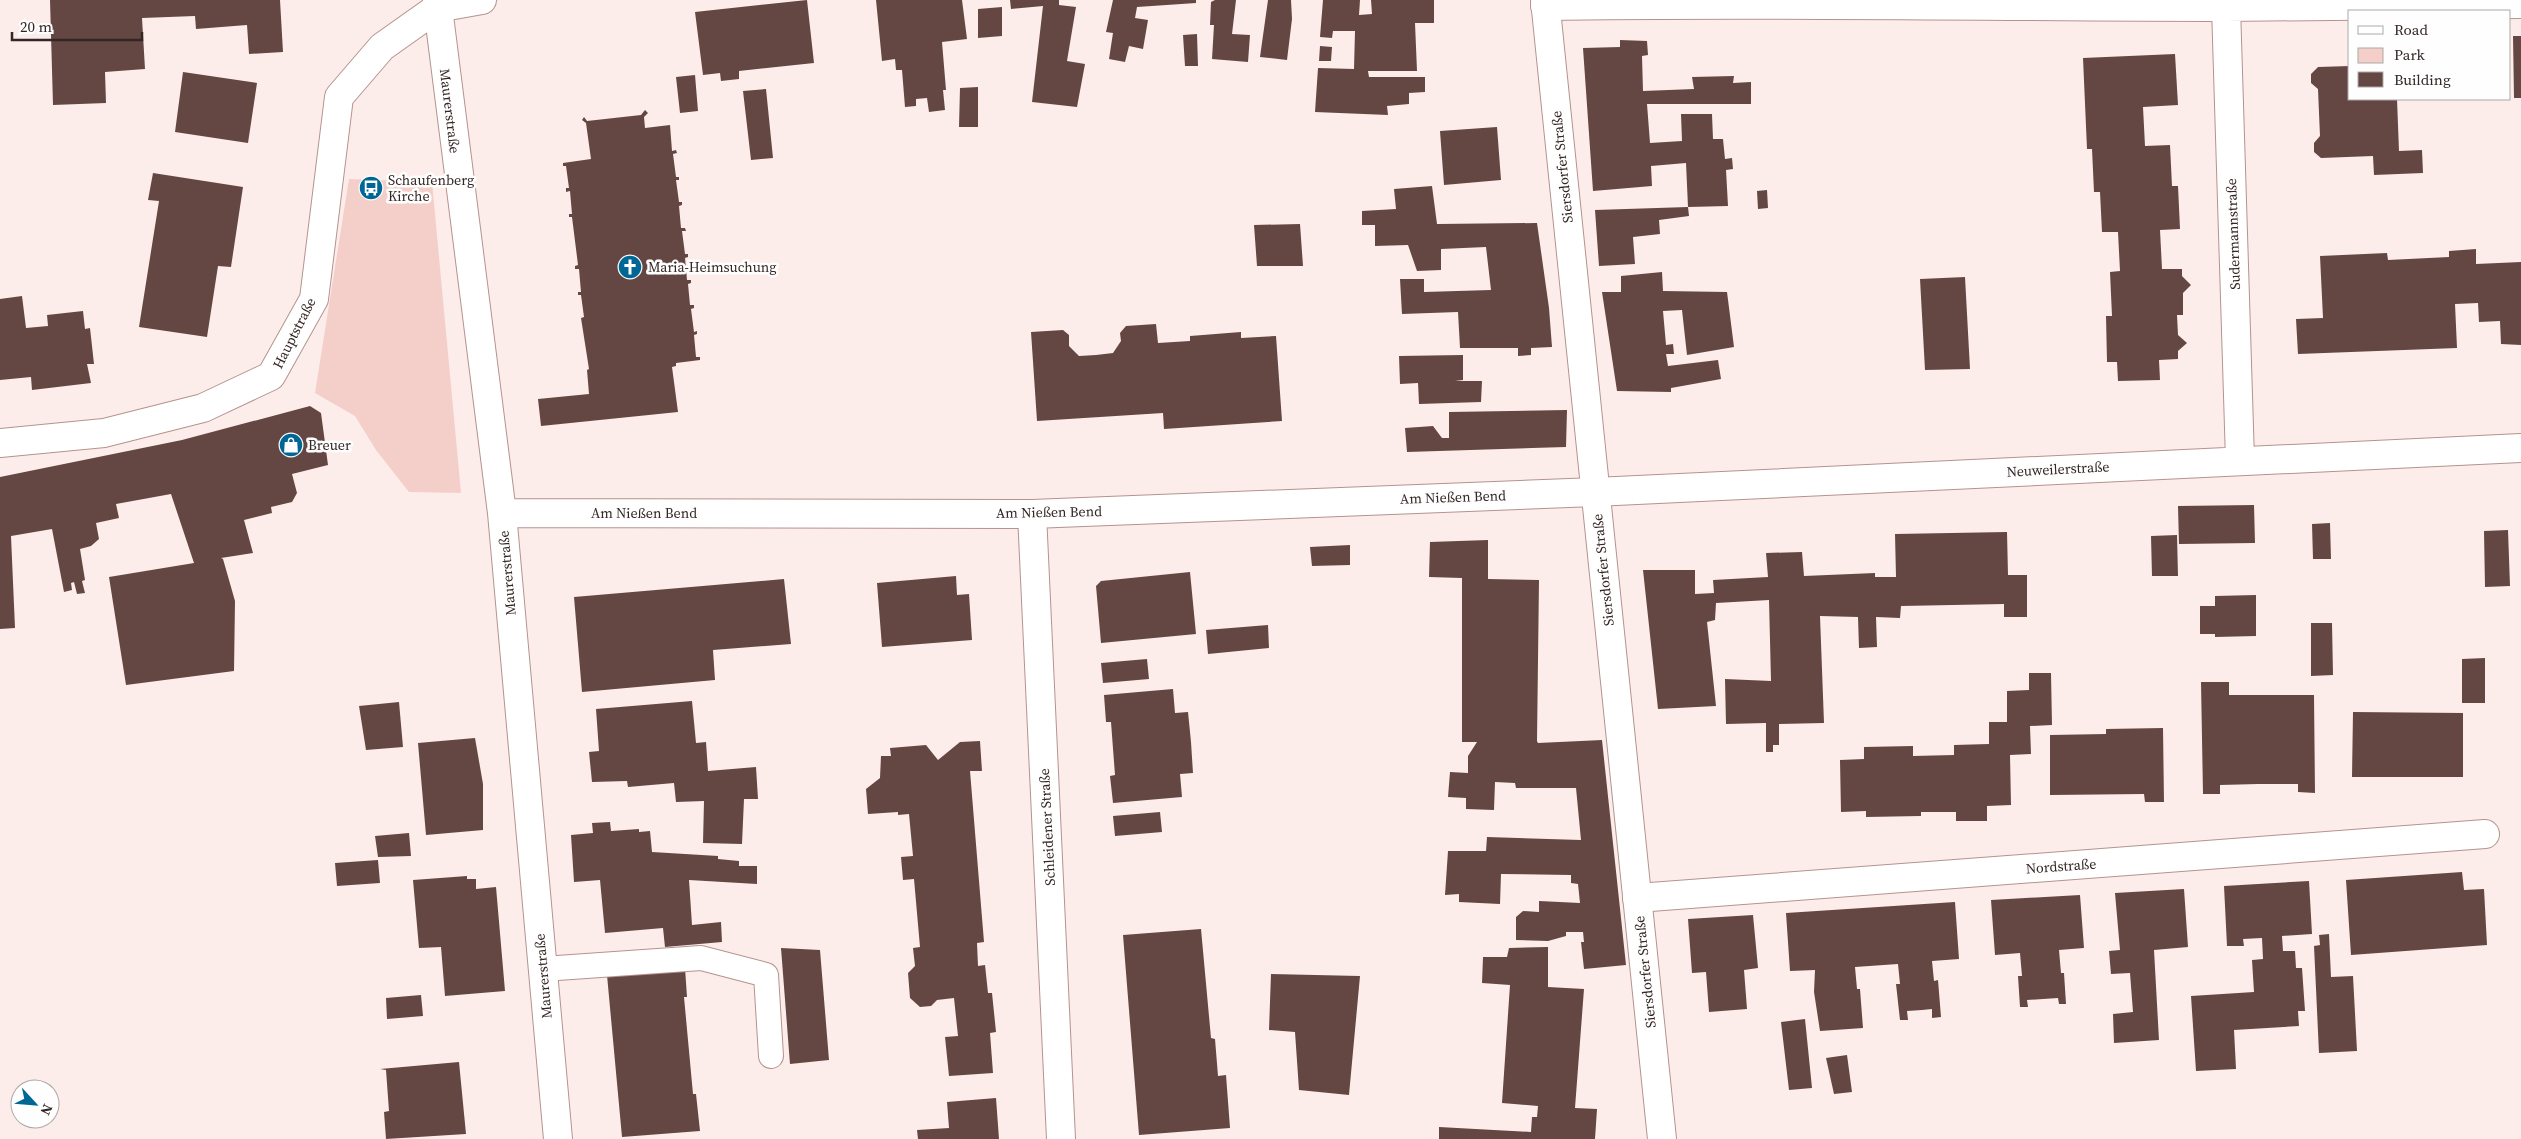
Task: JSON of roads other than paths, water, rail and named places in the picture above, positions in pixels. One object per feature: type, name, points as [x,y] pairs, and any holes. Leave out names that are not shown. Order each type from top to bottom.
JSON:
[{"type":"street","name":"Hauptstraße","points":[[0,443],[104,433],[203,408],[271,376],[314,298],[339,97],[382,46],[437,4],[482,0]]},
{"type":"street","points":[[1545,3],[2226,8],[2521,4]]},
{"type":"street","name":"Siersdorfer Straße","points":[[1545,3],[1662,1139]]},
{"type":"street","name":"Maurerstraße","points":[[437,4],[502,512],[558,1139]]},
{"type":"street","name":"Sudermannstraße","points":[[2226,8],[2240,460]]},
{"type":"street","name":"Neuweilerstraße","points":[[1596,492],[2521,448]]},
{"type":"street","name":"Am Nießen Bend","points":[[502,512],[1032,514],[1596,492]]},
{"type":"street","name":"Schleidener Straße","points":[[1032,514],[1061,1139]]},
{"type":"street","name":"Nordstraße","points":[[1637,898],[2485,834]]},
{"type":"lane","points":[[543,968],[701,958],[766,975],[771,1056]]},
{"type":"place","name":"Schaufenberg Kirche","points":[[371,188]]},
{"type":"place","name":"Maria-Heimsuchung","points":[[630,267]]},
{"type":"place","name":"Breuer","points":[[291,445]]}]
